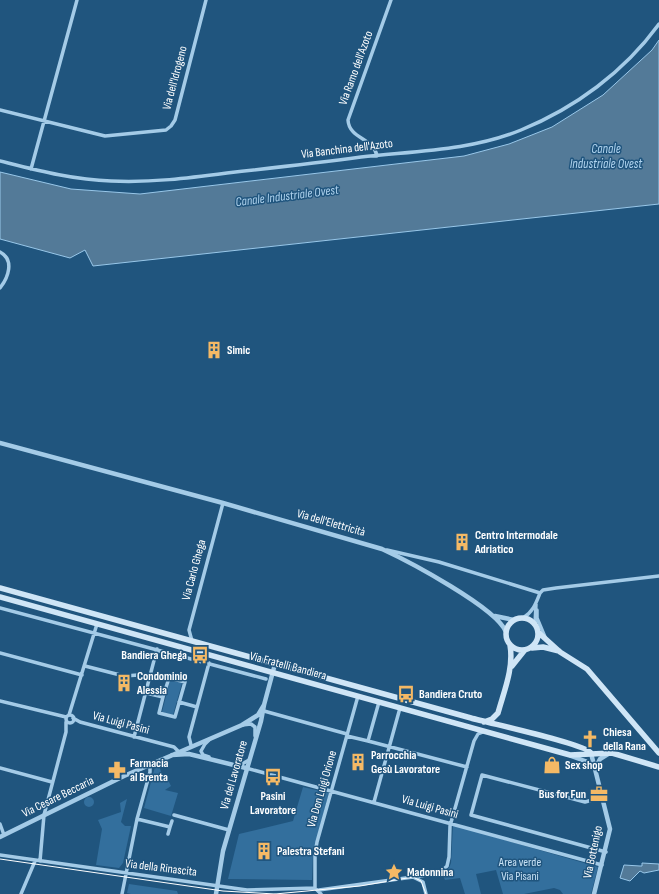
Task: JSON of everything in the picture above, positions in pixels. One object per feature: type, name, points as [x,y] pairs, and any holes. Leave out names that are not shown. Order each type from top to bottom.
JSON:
[{"type":"main road","name":"Via Fratelli Bandiera","points":[[0,588],[484,722],[572,744],[588,749],[591,753]]},
{"type":"main road","name":"Via Fratelli Bandiera","points":[[0,597],[570,755],[591,753]]},
{"type":"main road","points":[[499,726],[498,714],[511,668],[512,655],[506,632],[514,620],[523,618],[535,624],[539,633],[560,652],[587,670],[659,753]]},
{"type":"main road","points":[[532,648],[538,639],[539,633]]},
{"type":"main road","points":[[510,645],[514,649],[524,651],[532,648],[543,647],[560,652]]},
{"type":"main road","points":[[511,668],[524,651]]},
{"type":"main road","points":[[484,722],[492,719],[498,714]]},
{"type":"main road","points":[[570,755],[574,751],[572,744]]},
{"type":"main road","points":[[591,753],[612,753],[659,768]]},
{"type":"street","points":[[31,169],[77,0]]},
{"type":"street","name":"Via dell'Idrogeno","points":[[0,110],[105,136],[161,132],[168,129],[175,120],[206,0]]},
{"type":"street","name":"Via Ramo dell'Azoto","points":[[377,156],[373,146],[352,131],[348,120],[391,0]]},
{"type":"street","name":"Via Banchina dell'Azoto","points":[[0,161],[31,169],[84,179],[135,182],[186,178],[486,142],[540,122],[569,107],[598,87],[637,51],[659,24]]},
{"type":"street","points":[[0,288],[6,280],[9,271],[8,261],[1,253]]},
{"type":"street","name":"Via dell'Elettricità","points":[[0,443],[223,503],[382,549],[439,562],[540,593]]},
{"type":"street","name":"Via Carlo Ghega","points":[[193,642],[189,630],[223,503]]},
{"type":"street","points":[[382,549],[402,558],[460,593],[493,616],[502,624],[506,632]]},
{"type":"street","points":[[523,618],[536,604],[540,593],[545,590],[659,576]]},
{"type":"street","points":[[536,604],[539,623],[547,641]]},
{"type":"street","name":"Via Fratelli Bandiera","points":[[0,608],[266,679]]},
{"type":"street","points":[[535,624],[537,610]]},
{"type":"street","points":[[493,616],[514,620]]},
{"type":"street","points":[[40,861],[44,815],[69,718],[97,624]]},
{"type":"street","points":[[134,737],[157,649]]},
{"type":"street","points":[[0,653],[82,675]]},
{"type":"street","points":[[191,746],[189,737],[209,663]]},
{"type":"street","name":"Via del Lavoratore","points":[[216,894],[229,830],[255,737],[264,712],[264,705],[276,664]]},
{"type":"street","points":[[85,666],[117,674],[138,675],[149,678]]},
{"type":"street","points":[[169,678],[185,682],[175,717],[159,713],[163,697],[169,678]]},
{"type":"street","points":[[146,692],[163,697]]},
{"type":"street","name":"Via Don Luigi Orione","points":[[315,888],[315,854],[331,790],[358,696]]},
{"type":"street","name":"Via Luigi Pasini","points":[[0,701],[69,718],[174,747],[178,751]]},
{"type":"street","points":[[179,702],[197,706]]},
{"type":"street","points":[[368,741],[379,702]]},
{"type":"street","name":"Via Cesare Beccaria","points":[[2,836],[178,751],[242,725],[258,715],[264,705]]},
{"type":"street","points":[[374,802],[400,708]]},
{"type":"street","points":[[264,712],[466,767]]},
{"type":"street","points":[[69,718],[71,723]]},
{"type":"street","points":[[69,718],[71,723]]},
{"type":"street","name":"Via Luigi Pasini","points":[[71,723],[80,722]]},
{"type":"street","points":[[66,732],[71,723]]},
{"type":"street","points":[[242,725],[251,724],[255,727],[255,737]]},
{"type":"street","points":[[451,823],[476,736],[484,731]]},
{"type":"street","points":[[210,739],[201,751],[203,755],[212,759]]},
{"type":"street","points":[[591,753],[596,769]]},
{"type":"street","points":[[596,769],[600,758],[612,753]]},
{"type":"street","name":"Via Cesare Beccaria","points":[[168,756],[189,754],[246,768]]},
{"type":"street","name":"Via Fratelli Bandiera","points":[[570,755],[585,761],[596,769]]},
{"type":"street","points":[[236,765],[242,764],[249,760],[252,770]]},
{"type":"street","points":[[122,894],[137,819],[150,772],[150,764]]},
{"type":"street","points":[[0,768],[52,782]]},
{"type":"street","name":"Via Luigi Pasini","points":[[246,768],[602,865]]},
{"type":"street","name":"Via Bottenigo","points":[[594,894],[606,852],[610,829],[596,769]]},
{"type":"street","points":[[603,797],[586,802],[482,775],[471,815],[606,852]]},
{"type":"street","points":[[174,815],[229,830]]},
{"type":"street","points":[[137,819],[170,827]]},
{"type":"street","points":[[168,834],[172,821]]},
{"type":"street","name":"Via della Rinascita","points":[[0,855],[263,891],[315,888],[320,892],[416,877],[442,871],[448,864],[451,823]]},
{"type":"street","points":[[0,824],[2,836]]},
{"type":"street","points":[[21,894],[35,861]]},
{"type":"street","points":[[426,894],[425,880],[431,874]]},
{"type":"street","points":[[416,877],[422,881],[425,887]]},
{"type":"green space","points":[[170,680],[182,683],[173,715],[162,712]]},
{"type":"green space","points":[[159,765],[162,775],[165,774],[171,786],[165,790],[178,793],[171,816],[144,808],[155,767]]},
{"type":"green space","points":[[303,787],[329,793],[313,853],[312,880],[228,879],[239,834],[293,821]]},
{"type":"green space","points":[[89,797],[94,802],[89,807],[84,802]]},
{"type":"green space","points":[[127,799],[121,822],[125,826],[131,826],[123,863],[119,868],[96,865],[102,829],[98,820],[121,812],[120,803]]},
{"type":"green space","name":"Area verde Via Pisani","points":[[453,825],[598,867],[591,894],[563,894],[560,890],[554,888],[524,894],[503,894],[496,870],[476,874],[481,894],[465,894],[460,878],[445,880],[442,873],[449,868],[451,863]]},
{"type":"green space","points":[[129,884],[177,891],[178,894],[131,894],[127,893]]},
{"type":"water","name":"Canale Industriale Ovest","points":[[659,40],[659,204],[93,266],[85,250],[70,258],[0,239],[0,172],[71,189],[140,194],[464,156],[509,144],[552,127],[603,95],[652,50]]},
{"type":"water","points":[[642,863],[659,864],[659,870],[644,873],[640,871],[630,881],[620,878],[624,865],[642,866]]},
{"type":"tram line","points":[[0,859],[223,891],[275,894]]},
{"type":"tram line","points":[[275,894],[360,886],[413,877],[421,881],[426,894]]},
{"type":"place","name":"Simic","points":[[214,350]]},
{"type":"place","name":"Centro Intermodale Adriatico","points":[[462,542]]},
{"type":"place","name":"Bandiera Ghega","points":[[200,655]]},
{"type":"place","name":"Condominio Alessia","points":[[124,683]]},
{"type":"place","name":"Bandiera Cruto","points":[[406,694]]},
{"type":"place","name":"Chiesa della Rana","points":[[590,739]]},
{"type":"place","name":"Parrocchia Gesù Lavoratore","points":[[358,762]]},
{"type":"place","name":"Sex shop","points":[[552,765]]},
{"type":"place","name":"Farmacia al Brenta","points":[[117,770]]},
{"type":"place","name":"Pasini Lavoratore","points":[[273,777]]},
{"type":"place","name":"Bus for Fun","points":[[599,794]]},
{"type":"place","name":"Palestra Stefani","points":[[264,851]]},
{"type":"place","name":"Madonnina","points":[[394,872]]}]
